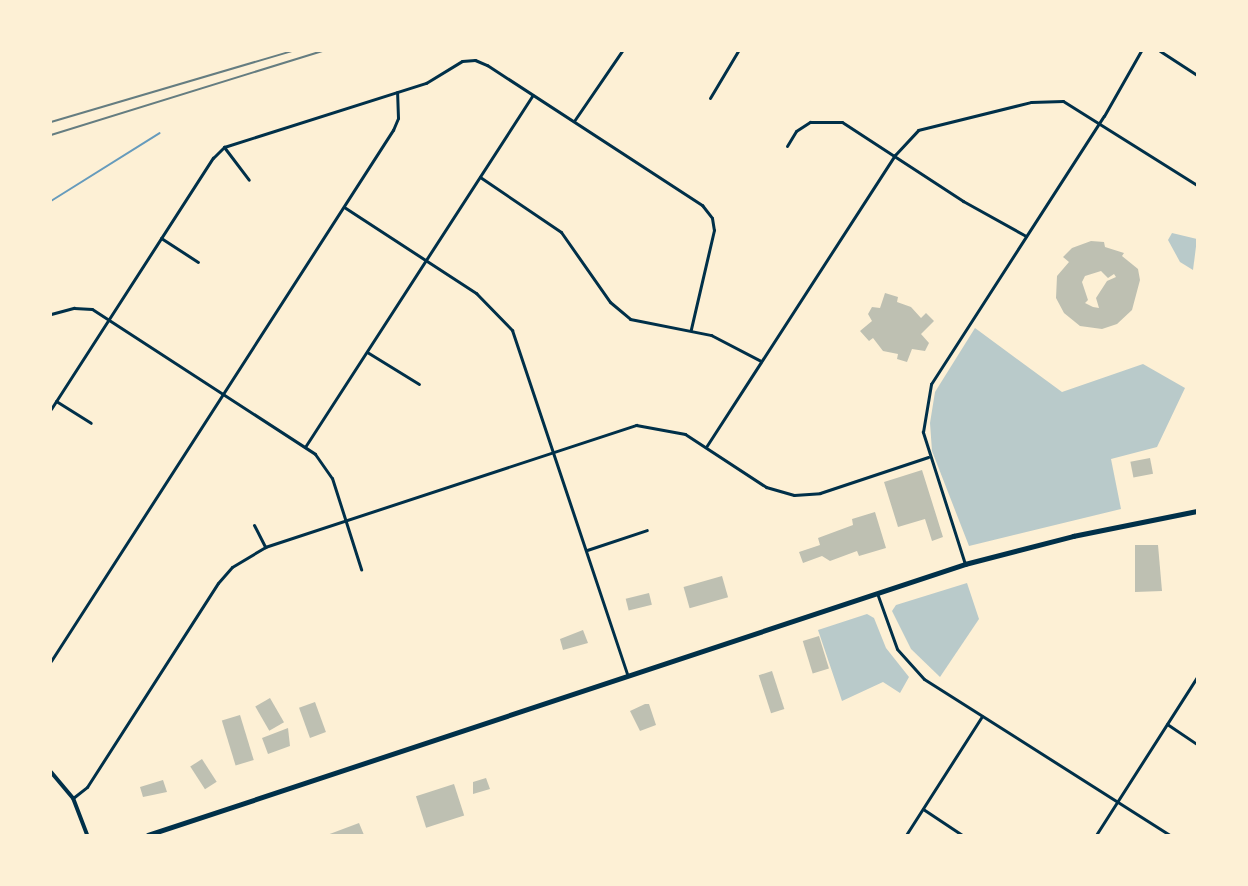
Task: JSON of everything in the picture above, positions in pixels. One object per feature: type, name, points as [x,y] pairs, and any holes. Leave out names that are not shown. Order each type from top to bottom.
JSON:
[{"type":"main road","points":[[148,835],[965,564],[1073,536],[1197,511]]},
{"type":"street","points":[[574,121],[622,51]]},
{"type":"street","points":[[710,98],[738,51]]},
{"type":"street","points":[[965,564],[928,457],[924,418],[932,384],[1100,122],[1141,51]]},
{"type":"street","points":[[1160,51],[1197,75]]},
{"type":"street","points":[[51,410],[213,158],[224,147],[441,77],[462,61],[475,60],[574,121],[702,205],[712,218],[714,230],[691,329]]},
{"type":"street","points":[[51,661],[53,654],[393,130],[398,118],[397,92]]},
{"type":"street","points":[[305,447],[533,95]]},
{"type":"street","points":[[706,447],[895,156],[907,139],[926,127],[1031,102],[1063,101],[1100,122],[1197,185]]},
{"type":"street","points":[[787,146],[796,131],[810,122],[826,119],[842,122],[963,201],[1026,236]]},
{"type":"street","points":[[224,147],[249,180]]},
{"type":"street","points":[[480,177],[561,232],[618,311],[644,324],[691,329],[730,343],[761,361]]},
{"type":"street","points":[[344,207],[476,293],[512,330],[555,452],[628,676]]},
{"type":"street","points":[[161,238],[198,262]]},
{"type":"street","points":[[51,314],[74,308],[92,309],[305,447],[324,464],[361,569]]},
{"type":"street","points":[[367,352],[419,384]]},
{"type":"street","points":[[56,401],[91,423]]},
{"type":"street","points":[[73,798],[87,787],[218,583],[232,567],[265,547],[636,425],[670,429],[706,447],[766,487],[807,496],[928,457]]},
{"type":"street","points":[[254,525],[265,547]]},
{"type":"street","points":[[586,550],[647,530]]},
{"type":"street","points":[[877,593],[897,649],[924,679],[1170,835]]},
{"type":"street","points":[[1096,835],[1197,677]]},
{"type":"street","points":[[906,835],[982,716]]},
{"type":"street","points":[[1167,724],[1197,744]]},
{"type":"street","points":[[51,772],[73,798],[87,835]]},
{"type":"street","points":[[923,809],[962,835]]},
{"type":"shaded area","points":[[1172,233],[1197,239],[1193,270],[1180,262],[1168,240]]},
{"type":"shaded area","points":[[975,328],[1062,392],[1143,364],[1185,388],[1157,447],[1111,459],[1121,509],[969,546],[932,451],[930,423],[935,392]]},
{"type":"shaded area","points":[[967,583],[979,619],[940,677],[911,649],[892,611],[896,605]]},
{"type":"shaded area","points":[[867,614],[874,618],[886,648],[909,677],[900,693],[883,682],[842,701],[818,630]]},
{"type":"building","points":[[1091,241],[1104,242],[1105,247],[1124,253],[1122,256],[1138,269],[1140,280],[1132,310],[1117,324],[1102,329],[1080,326],[1064,313],[1056,298],[1057,276],[1069,262],[1063,257],[1072,248]],"holes":[[[1101,271],[1108,278],[1114,274],[1116,277],[1107,281],[1096,298],[1099,308],[1085,303],[1088,300],[1082,282],[1085,276]]]},
{"type":"building","points":[[885,293],[898,297],[897,302],[911,307],[921,318],[926,313],[934,321],[921,334],[929,343],[925,351],[912,349],[907,362],[897,359],[898,354],[883,351],[873,338],[869,341],[860,331],[872,321],[868,314],[872,307],[880,308]]},
{"type":"building","points":[[1150,458],[1153,474],[1133,478],[1130,462]]},
{"type":"building","points":[[922,470],[943,537],[932,541],[925,519],[898,527],[884,482]]},
{"type":"building","points":[[875,512],[886,548],[859,556],[857,551],[830,561],[822,556],[803,563],[799,552],[820,545],[818,538],[853,525],[852,519]]},
{"type":"building","points":[[1135,545],[1158,545],[1162,591],[1135,592]]},
{"type":"building","points":[[722,576],[728,597],[690,608],[684,587]]},
{"type":"building","points":[[649,593],[652,605],[629,610],[626,599]]},
{"type":"building","points":[[583,630],[588,643],[563,650],[560,639]]},
{"type":"building","points":[[819,636],[829,669],[813,673],[803,641]]},
{"type":"building","points":[[772,671],[784,709],[771,713],[759,675]]},
{"type":"building","points":[[270,698],[284,722],[269,731],[255,706]]},
{"type":"building","points":[[315,702],[326,732],[310,738],[299,708]]},
{"type":"building","points":[[649,704],[656,725],[640,731],[630,711]]},
{"type":"building","points":[[240,715],[254,760],[236,766],[222,721]]},
{"type":"building","points":[[288,728],[290,746],[268,754],[262,738]]},
{"type":"building","points":[[202,759],[217,782],[205,789],[190,767]]},
{"type":"building","points":[[486,778],[490,789],[473,794],[473,782]]},
{"type":"building","points":[[163,780],[167,792],[143,797],[140,787]]},
{"type":"building","points":[[454,784],[464,815],[426,828],[416,796]]},
{"type":"building","points":[[359,823],[364,835],[327,835]]},
{"type":"waterway","points":[[51,201],[160,133]]},
{"type":"railway","points":[[51,122],[292,51]]},
{"type":"railway","points":[[51,135],[323,51]]}]
